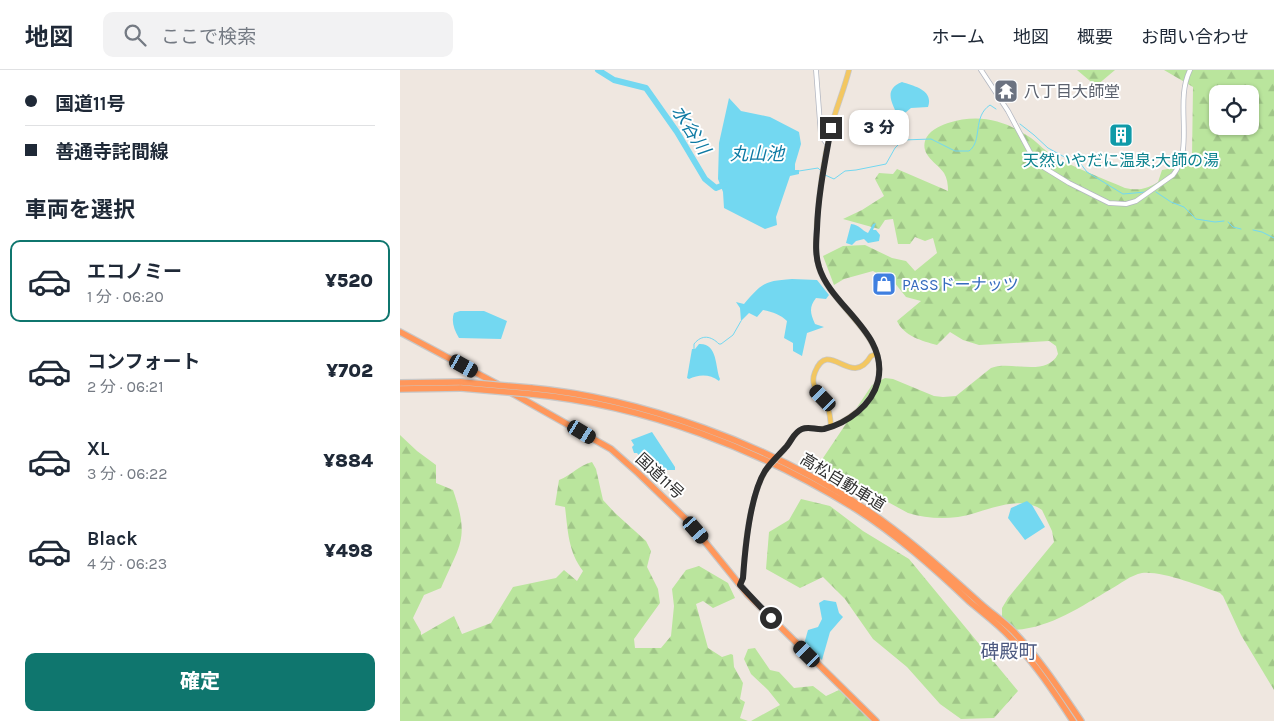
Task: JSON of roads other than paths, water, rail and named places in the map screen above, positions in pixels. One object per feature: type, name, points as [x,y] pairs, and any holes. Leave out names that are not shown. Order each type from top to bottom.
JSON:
[{"type":"highway","name":"国道11号","points":[[400,332],[611,449],[689,522],[740,585],[782,630],[876,721]]},
{"type":"highway","name":"高松自動車道","points":[[400,383],[461,385],[591,396],[660,414],[704,429],[786,464],[818,480],[861,506],[900,534],[944,570],[1012,630],[1049,675],[1081,721]]},
{"type":"highway","name":"高松自動車道","points":[[400,390],[461,385]]},
{"type":"highway","name":"高松自動車道","points":[[531,391],[590,402],[700,434],[767,461],[857,510],[919,556],[1009,635],[1045,679],[1074,721]]},
{"type":"main road","points":[[740,585],[743,578],[753,504],[759,483],[766,470],[790,444],[795,433],[800,429],[822,429],[855,414],[868,401],[879,375],[876,354],[866,333],[828,286],[817,259],[818,206],[822,176],[831,128],[849,70]]},
{"type":"main road","points":[[831,426],[827,404],[815,389],[813,382],[815,370],[822,361],[827,359],[834,360],[852,369],[859,369],[866,364],[871,356],[876,354]]},
{"type":"street","points":[[816,70],[821,136],[828,145]]},
{"type":"street","points":[[981,70],[1008,111],[1031,154],[1043,167],[1108,203],[1116,204],[1136,201],[1178,170],[1182,154],[1184,90],[1190,70]]},
{"type":"water","points":[[902,82],[922,90],[928,96],[929,101],[928,107],[911,108],[905,113],[905,117],[899,119],[892,103],[891,93],[896,85]]},
{"type":"water","name":"丸山池","points":[[729,98],[741,111],[770,117],[799,132],[801,144],[795,170],[799,170],[799,174],[790,176],[776,217],[777,225],[765,229],[724,208],[723,192],[718,179],[719,143]]},
{"type":"water","points":[[876,223],[873,230],[876,230],[880,235],[879,241],[868,243],[864,239],[856,241],[852,245],[846,243],[851,224],[868,233],[873,224]]},
{"type":"water","points":[[792,279],[817,280],[829,295],[826,299],[816,298],[812,304],[811,313],[815,324],[824,327],[807,333],[802,356],[793,351],[793,343],[784,338],[787,321],[785,319],[763,310],[757,317],[749,313],[741,321],[740,308],[736,302],[744,304],[764,284]]},
{"type":"water","points":[[460,311],[484,311],[507,321],[501,339],[459,338],[454,329],[453,319],[454,313]]},
{"type":"water","points":[[699,344],[710,347],[713,351],[719,381],[712,377],[704,376],[687,378],[692,349],[695,349]]},
{"type":"water","points":[[652,432],[675,467],[675,470],[664,470],[659,463],[649,462],[647,459],[642,459],[637,453],[634,453],[632,447],[634,445],[631,440]]},
{"type":"water","points":[[1027,501],[1032,505],[1045,527],[1025,540],[1008,518],[1011,508]]},
{"type":"water","points":[[824,600],[836,602],[839,613],[843,617],[830,632],[822,660],[804,644],[808,630],[818,627],[822,619],[819,603]]},
{"type":"waterway","name":"水谷川","points":[[598,70],[614,80],[646,88],[677,132],[705,179],[716,188],[726,184]]},
{"type":"waterway","points":[[825,175],[834,179],[845,171],[886,164],[895,148],[903,140],[931,139],[955,151],[969,151],[976,141],[981,116],[990,105],[996,109]]},
{"type":"waterway","points":[[1020,124],[1048,148],[1070,160],[1080,163],[1087,172],[1123,194],[1146,192]]},
{"type":"waterway","points":[[799,171],[818,168],[820,170]]},
{"type":"waterway","points":[[1156,192],[1171,202],[1184,207],[1196,219],[1215,222],[1224,221]]},
{"type":"waterway","points":[[1228,222],[1233,227],[1241,229]]},
{"type":"waterway","points":[[1253,230],[1274,238]]},
{"type":"waterway","points":[[694,349],[694,344],[703,337],[713,339],[721,344],[733,335],[741,321]]},
{"type":"place","name":"八丁目大師堂","points":[[1006,91]]},
{"type":"place","name":"天然いやだに温泉;大師の湯","points":[[1121,135]]},
{"type":"place","name":"PASSドーナッツ","points":[[884,284]]},
{"type":"district","name":"碑殿町","points":[[1009,652]]}]
